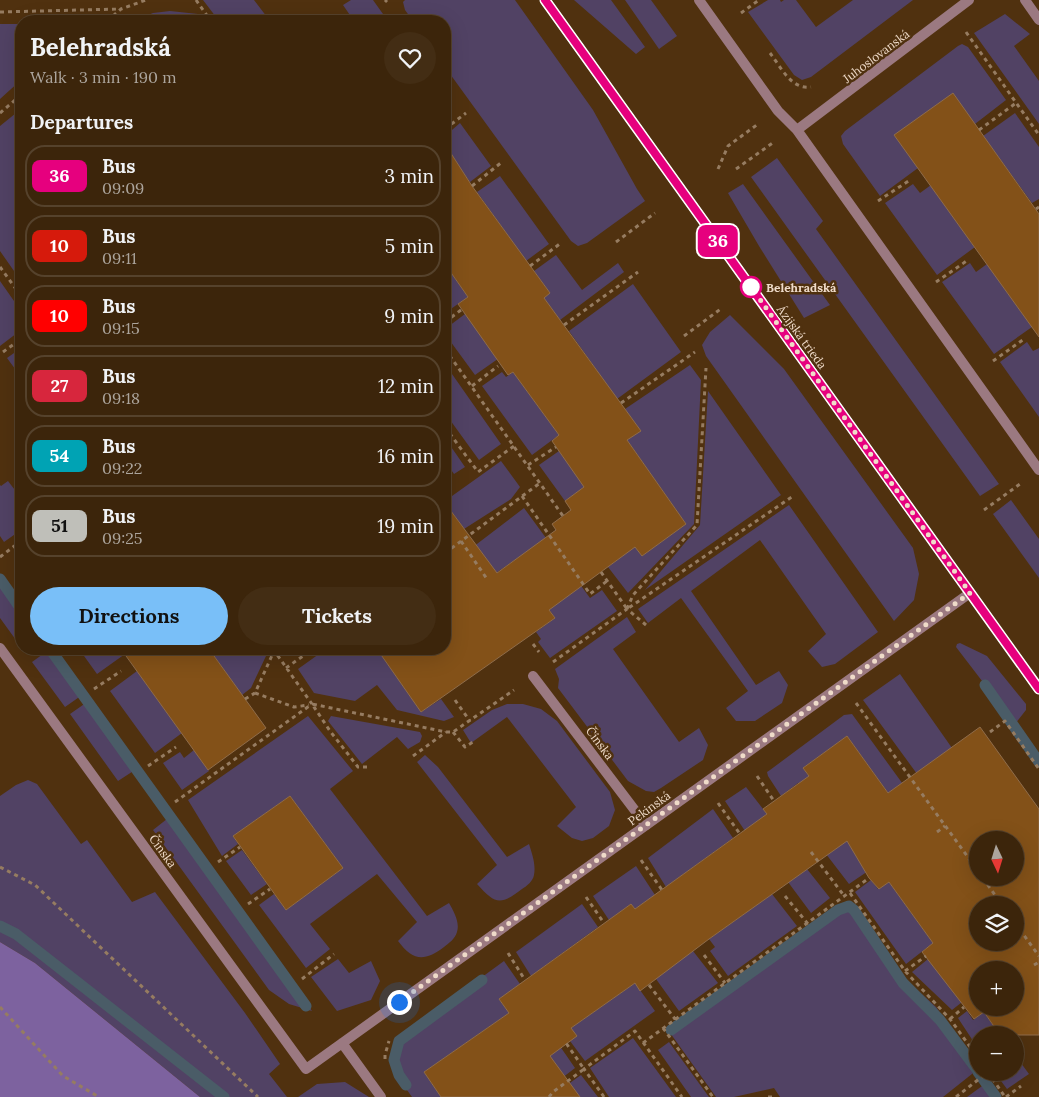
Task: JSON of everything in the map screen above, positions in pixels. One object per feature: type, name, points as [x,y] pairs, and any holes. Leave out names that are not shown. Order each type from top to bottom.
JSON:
[{"type":"street","name":"Ázijská trieda","points":[[545,0],[1039,689]]},
{"type":"street","points":[[699,0],[778,111],[797,130],[1039,470]]},
{"type":"street","name":"Juhoslovanská","points":[[797,130],[969,0]]},
{"type":"street","points":[[1025,0],[1039,20]]},
{"type":"street","name":"Pekinská","points":[[306,1070],[970,593]]},
{"type":"street","name":"Čínska","points":[[0,648],[306,1070]]},
{"type":"street","name":"Čínska","points":[[533,676],[646,825]]},
{"type":"street","points":[[342,1043],[381,1097]]},
{"type":"path","points":[[0,12],[121,9],[146,0]]},
{"type":"path","points":[[196,0],[207,15]]},
{"type":"path","points":[[742,13],[759,0]]},
{"type":"path","points":[[737,7],[747,20]]},
{"type":"path","points":[[114,15],[121,9]]},
{"type":"path","points":[[970,25],[964,30],[1039,135]]},
{"type":"path","points":[[768,50],[789,79],[799,86],[810,88],[816,83]]},
{"type":"path","points":[[0,113],[15,100]]},
{"type":"path","points":[[979,130],[1016,103]]},
{"type":"path","points":[[718,168],[728,146],[778,111]]},
{"type":"path","points":[[451,124],[466,113]]},
{"type":"path","points":[[736,169],[779,138],[765,120]]},
{"type":"path","points":[[472,186],[502,162]]},
{"type":"path","points":[[872,194],[878,202],[910,180]]},
{"type":"path","points":[[616,242],[656,213]]},
{"type":"path","points":[[530,266],[561,243]]},
{"type":"path","points":[[930,274],[936,283],[968,260]]},
{"type":"path","points":[[1,269],[15,288]]},
{"type":"path","points":[[564,325],[638,272]]},
{"type":"path","points":[[684,336],[722,308]]},
{"type":"path","points":[[451,318],[462,310]]},
{"type":"path","points":[[992,362],[1024,339]]},
{"type":"path","points":[[3,352],[15,343]]},
{"type":"path","points":[[621,403],[694,352]]},
{"type":"path","points":[[986,354],[997,369]]},
{"type":"path","points":[[451,357],[563,516]]},
{"type":"path","points":[[472,386],[498,366]]},
{"type":"path","points":[[627,609],[633,595],[697,525],[706,368]]},
{"type":"path","points":[[451,435],[478,472],[514,446]]},
{"type":"path","points":[[528,466],[556,447]]},
{"type":"path","points":[[451,548],[540,483]]},
{"type":"path","points":[[522,496],[590,594],[607,581]]},
{"type":"path","points":[[255,693],[294,707],[312,704],[453,732],[627,609],[793,496]]},
{"type":"path","points":[[984,510],[1003,496]]},
{"type":"path","points":[[461,541],[487,579]]},
{"type":"path","points":[[0,557],[15,546]]},
{"type":"path","points":[[601,572],[627,609],[646,625]]},
{"type":"path","points":[[245,699],[255,693],[271,655]]},
{"type":"path","points":[[277,655],[330,731],[358,767],[367,767]]},
{"type":"path","points":[[286,668],[304,655]]},
{"type":"path","points":[[94,690],[121,671]]},
{"type":"path","points":[[455,700],[470,721]]},
{"type":"path","points":[[854,700],[969,859]]},
{"type":"path","points":[[175,802],[312,704]]},
{"type":"path","points":[[990,732],[1005,721],[1039,769]]},
{"type":"path","points":[[412,756],[446,732]]},
{"type":"path","points":[[453,732],[465,747],[473,742]]},
{"type":"path","points":[[148,766],[176,748]]},
{"type":"path","points":[[755,773],[774,801]]},
{"type":"path","points":[[716,801],[740,834]]},
{"type":"path","points":[[938,832],[945,826]]},
{"type":"path","points":[[218,862],[240,847]]},
{"type":"path","points":[[811,852],[844,897]]},
{"type":"path","points":[[639,856],[662,890]]},
{"type":"path","points":[[0,867],[35,885],[258,1097]]},
{"type":"path","points":[[643,1043],[869,878]]},
{"type":"path","points":[[248,904],[270,889]]},
{"type":"path","points":[[850,893],[905,971],[950,1019],[969,1045]]},
{"type":"path","points":[[585,896],[604,923]]},
{"type":"path","points":[[785,896],[808,924]]},
{"type":"path","points":[[1024,935],[1039,956]]},
{"type":"path","points":[[507,952],[525,980]]},
{"type":"path","points":[[302,978],[334,954]]},
{"type":"path","points":[[704,955],[725,983]]},
{"type":"path","points":[[905,971],[926,956]]},
{"type":"path","points":[[1034,965],[1039,962]]},
{"type":"path","points":[[649,985],[675,1019]]},
{"type":"path","points":[[0,1007],[63,1076],[99,1097]]},
{"type":"path","points":[[950,1019],[964,1007]]},
{"type":"path","points":[[663,1028],[713,1097]]},
{"type":"path","points":[[549,1097],[553,1092],[635,1032],[682,1097]]},
{"type":"path","points":[[566,1043],[604,1097]]},
{"type":"path","points":[[956,1097],[976,1081]]},
{"type":"path","points":[[994,1081],[1006,1097],[1021,1086]]},
{"type":"shaded area","points":[[203,0],[254,0],[265,15],[214,15]]},
{"type":"shaded area","points":[[351,0],[373,0],[384,15],[350,15],[343,5]]},
{"type":"shaded area","points":[[405,0],[515,0],[593,110],[645,201],[587,243],[578,246],[571,241],[451,75],[451,15],[409,15],[403,2]]},
{"type":"shaded area","points":[[574,0],[611,0],[645,47],[636,54]]},
{"type":"shaded area","points":[[625,0],[651,0],[677,36],[659,49]]},
{"type":"shaded area","points":[[768,0],[780,0],[781,2],[784,0],[796,0],[816,27],[853,0],[913,0],[811,77],[802,80],[794,75],[748,12]]},
{"type":"shaded area","points":[[170,11],[199,15],[148,15]]},
{"type":"shaded area","points":[[1005,14],[1030,34],[1014,46],[1039,81],[1039,124],[974,33]]},
{"type":"shaded area","points":[[0,24],[15,24],[15,85],[0,99]]},
{"type":"shaded area","points":[[962,44],[968,47],[1006,100],[880,196],[843,144],[841,136],[845,131]]},
{"type":"shaded area","points":[[1015,113],[1039,147],[1039,199],[1032,203],[983,136]]},
{"type":"shaded area","points":[[15,114],[15,272],[0,251],[0,126]]},
{"type":"shaded area","points":[[460,123],[491,166],[470,182],[451,156],[451,131]]},
{"type":"shaded area","points":[[777,158],[823,221],[816,229],[999,484],[980,496],[751,177]]},
{"type":"shaded area","points":[[500,176],[549,244],[526,261],[477,192]]},
{"type":"shaded area","points":[[743,184],[830,305],[804,318],[728,193]]},
{"type":"shaded area","points":[[913,184],[920,193],[931,185],[975,247],[937,275],[885,203]]},
{"type":"shaded area","points":[[556,255],[582,290],[618,263],[624,272],[560,320],[544,298],[550,293],[534,271]]},
{"type":"shaded area","points":[[970,263],[976,272],[987,264],[1032,327],[994,354],[942,282]]},
{"type":"shaded area","points":[[451,273],[468,297],[451,309]]},
{"type":"shaded area","points":[[0,281],[15,302],[15,335],[0,346]]},
{"type":"shaded area","points":[[633,284],[681,352],[617,399],[569,331]]},
{"type":"shaded area","points":[[465,314],[502,356],[475,375],[451,342],[451,324]]},
{"type":"shaded area","points":[[730,315],[784,369],[913,548],[919,574],[914,600],[894,621],[706,356],[702,345],[710,332]]},
{"type":"shaded area","points":[[1027,342],[1033,351],[1039,348],[1039,417],[1000,362]]},
{"type":"shaded area","points":[[15,352],[15,369],[7,358]]},
{"type":"shaded area","points":[[690,365],[701,380],[694,524],[628,593],[608,567],[625,554],[632,543],[642,556],[686,524],[627,440],[640,431],[625,409]]},
{"type":"shaded area","points":[[502,372],[506,377],[513,372],[559,435],[532,455],[482,386]]},
{"type":"shaded area","points":[[451,373],[501,444],[479,460],[451,421]]},
{"type":"shaded area","points":[[708,391],[781,495],[645,590],[700,525]]},
{"type":"shaded area","points":[[451,447],[465,467],[454,474],[451,470]]},
{"type":"shaded area","points":[[559,451],[563,457],[571,451],[593,481],[565,501],[539,465]]},
{"type":"shaded area","points":[[501,461],[520,487],[511,499],[464,529],[451,511],[451,497]]},
{"type":"shaded area","points":[[8,481],[15,490],[15,534],[4,542],[0,536],[1,486]]},
{"type":"shaded area","points":[[1011,500],[1039,539],[1039,578],[993,514]]},
{"type":"shaded area","points":[[789,505],[878,632],[835,664],[822,667],[808,651],[826,634],[760,540],[691,591],[756,685],[779,671],[788,685],[782,703],[755,721],[736,721],[726,708],[748,691],[681,598],[648,623],[638,609]]},
{"type":"shaded area","points":[[524,508],[590,598],[602,590],[617,611],[550,658],[538,642],[541,639],[536,632],[555,618],[515,560],[493,575],[473,547]]},
{"type":"shaded area","points":[[0,575],[15,596],[15,639],[0,618]]},
{"type":"shaded area","points":[[627,617],[636,632],[613,649],[679,742],[699,728],[708,745],[703,760],[654,792],[646,791],[628,781],[558,688],[559,679],[555,669]]},
{"type":"shaded area","points":[[960,643],[987,656],[1026,704],[1026,710],[1015,724],[956,647]]},
{"type":"shaded area","points":[[42,655],[57,655],[85,693],[65,707],[32,662]]},
{"type":"shaded area","points":[[83,655],[124,655],[97,674]]},
{"type":"shaded area","points":[[213,655],[265,655],[251,688],[242,695]]},
{"type":"shaded area","points":[[318,655],[382,655],[421,712],[441,699],[454,717],[444,721],[397,710],[377,685],[355,701],[314,693],[298,669]]},
{"type":"shaded area","points":[[137,671],[182,733],[155,753],[110,691]]},
{"type":"shaded area","points":[[900,674],[952,748],[975,831],[969,831],[969,845],[863,700]]},
{"type":"shaded area","points":[[90,700],[138,768],[118,781],[70,714]]},
{"type":"shaded area","points":[[507,704],[523,704],[541,709],[557,721],[610,792],[615,810],[609,826],[593,838],[582,841],[572,838],[557,826],[576,807],[507,717],[471,743],[463,730],[492,710]]},
{"type":"shaded area","points":[[852,714],[921,809],[907,819],[847,736],[803,768],[813,782],[798,783],[781,796],[768,776],[767,772],[844,715]]},
{"type":"shaded area","points":[[308,716],[353,771],[330,789],[427,916],[449,903],[455,913],[458,928],[455,937],[437,952],[425,957],[419,957],[414,956],[403,948],[398,941],[417,922],[377,874],[310,924],[330,949],[306,968],[259,905],[274,894],[286,910],[343,868],[290,796],[233,836],[238,844],[222,856],[188,800]]},
{"type":"shaded area","points":[[331,716],[420,732],[422,736],[420,742],[408,749],[397,737],[362,764],[328,721]]},
{"type":"shaded area","points":[[194,750],[209,771],[182,790],[163,763],[180,752],[184,758]]},
{"type":"shaded area","points":[[425,755],[438,767],[507,857],[529,844],[534,871],[528,885],[508,898],[498,900],[489,896],[477,884],[497,865],[417,762]]},
{"type":"shaded area","points":[[28,780],[37,784],[81,844],[87,840],[132,902],[155,892],[245,1013],[280,1064],[269,1074],[287,1097],[200,1097],[35,963],[0,942],[0,796],[16,785]]},
{"type":"shaded area","points":[[746,787],[767,814],[745,831],[725,801]]},
{"type":"shaded area","points":[[713,809],[733,838],[666,887],[648,858]]},
{"type":"shaded area","points":[[172,815],[312,1011],[289,1004],[269,990],[153,830]]},
{"type":"shaded area","points":[[854,834],[877,865],[849,884],[826,854]]},
{"type":"shaded area","points":[[242,850],[267,884],[251,895],[226,861]]},
{"type":"shaded area","points":[[636,866],[655,895],[635,909],[631,904],[609,920],[593,896]]},
{"type":"shaded area","points":[[807,869],[830,898],[811,913],[788,882]]},
{"type":"shaded area","points":[[871,880],[878,889],[889,882],[933,943],[906,964],[855,892]]},
{"type":"shaded area","points":[[772,894],[797,926],[728,976],[710,951],[715,947],[709,939]]},
{"type":"shaded area","points":[[849,903],[855,906],[904,978],[936,1007],[969,1054],[969,1076],[943,1097],[780,1097],[774,1088],[734,1097],[716,1097],[668,1030],[837,907]]},
{"type":"shaded area","points":[[582,904],[598,927],[531,976],[516,952]]},
{"type":"shaded area","points":[[0,942],[35,963],[200,1097],[0,1097]]},
{"type":"shaded area","points":[[693,951],[718,983],[679,1011],[651,972]]},
{"type":"shaded area","points":[[338,959],[349,973],[371,961],[380,981],[371,1000],[337,1011],[311,977]]},
{"type":"shaded area","points":[[928,959],[969,993],[969,997],[952,1010],[912,972]]},
{"type":"shaded area","points":[[504,961],[520,984],[499,999],[509,1013],[424,1072],[441,1097],[412,1097],[397,1076],[392,1058],[396,1040]]},
{"type":"shaded area","points":[[635,983],[655,1011],[585,1061],[570,1041],[571,1028]]},
{"type":"shaded area","points":[[967,1011],[973,1020],[978,1016],[987,1016],[994,1026],[969,1026],[969,1035],[958,1018]]},
{"type":"shaded area","points":[[633,1038],[676,1097],[609,1097],[590,1068]]},
{"type":"shaded area","points":[[555,1039],[575,1068],[562,1078],[537,1052]]},
{"type":"shaded area","points":[[669,1042],[709,1097],[691,1097],[658,1050]]},
{"type":"shaded area","points":[[1024,1067],[1029,1074],[1024,1077]]},
{"type":"shaded area","points":[[581,1075],[598,1097],[580,1097],[567,1085]]},
{"type":"shaded area","points":[[989,1081],[1000,1097],[967,1097]]},
{"type":"shaded area","points":[[1001,1081],[1019,1081],[1007,1089]]},
{"type":"shaded area","points":[[345,1082],[369,1097],[298,1097],[317,1084]]},
{"type":"building","points":[[953,93],[1039,214],[1039,337],[894,135]]},
{"type":"building","points":[[451,153],[472,186],[550,293],[544,298],[641,431],[627,440],[686,524],[642,556],[635,547],[549,610],[555,618],[421,712],[381,655],[451,655],[451,511],[497,573],[556,530],[552,524],[571,510],[565,501],[584,487],[552,441],[559,435],[513,372],[508,375],[458,304],[468,297],[451,273]]},
{"type":"building","points":[[125,655],[213,655],[266,728],[208,770]]},
{"type":"building","points":[[980,727],[1039,809],[1039,1035],[1024,1035],[1024,1026],[994,1026],[987,1016],[1024,1016],[1024,961],[969,961],[969,1013],[922,952],[933,943],[889,882],[879,889],[869,878],[847,841],[709,939],[640,991],[635,983],[571,1028],[577,1036],[550,1056],[580,1097],[441,1097],[424,1072],[509,1013],[499,999],[631,904],[635,909],[767,814],[763,809],[809,776],[803,768],[847,736],[888,793]]},
{"type":"building","points":[[290,796],[343,868],[286,910],[233,836]]},
{"type":"waterway","points":[[0,579],[15,600]]},
{"type":"waterway","points":[[54,655],[306,1006]]},
{"type":"waterway","points":[[985,685],[1039,762]]},
{"type":"waterway","points":[[671,1030],[838,910],[849,906],[854,910],[903,983],[940,1020],[969,1059]]},
{"type":"waterway","points":[[0,926],[16,934],[224,1097]]},
{"type":"waterway","points":[[406,1085],[399,1075],[394,1060],[399,1041],[482,980]]},
{"type":"waterway","points":[[984,1081],[996,1097]]},
{"type":"bus line","name":"36","points":[[545,0],[1039,689]]},
{"type":"place","name":"Belehradská","points":[[751,287]]},
{"type":"route","points":[[399,1002],[970,593],[751,287]]}]
